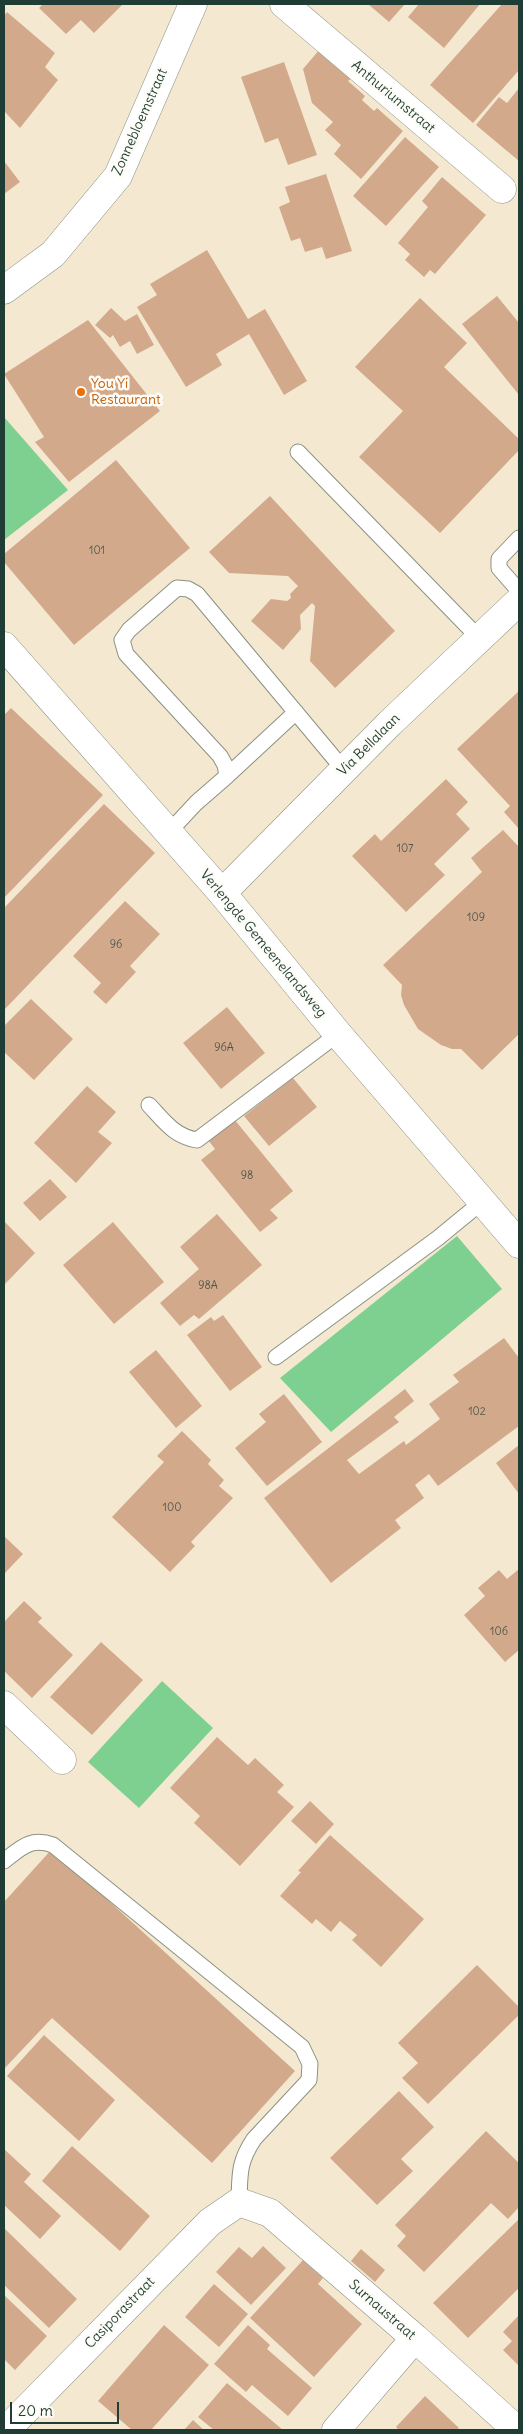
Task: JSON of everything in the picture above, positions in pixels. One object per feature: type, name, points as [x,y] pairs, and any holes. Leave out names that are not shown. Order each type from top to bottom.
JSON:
[{"type":"street","name":"Zonnebloemstraat","points":[[4,290],[52,254],[118,176],[193,4]]},
{"type":"street","name":"Anthuriumstraat","points":[[284,4],[502,189]]},
{"type":"street","name":"Via Bellalaan","points":[[222,893],[344,770],[519,601]]},
{"type":"street","name":"Verlengde Gemeenelandsweg","points":[[4,646],[222,893],[338,1034],[519,1244]]},
{"type":"street","points":[[4,1706],[62,1760]]},
{"type":"street","name":"Surnaustraat","points":[[239,2202],[270,2213],[415,2338],[517,2430]]},
{"type":"street","name":"Casiporastraat","points":[[6,2430],[210,2222],[239,2202]]},
{"type":"street","points":[[336,2430],[415,2338]]},
{"type":"lane","points":[[298,452],[479,638]]},
{"type":"lane","points":[[519,538],[499,559],[499,568],[519,591]]},
{"type":"lane","points":[[227,776],[220,756],[126,654],[122,640],[129,630],[177,588],[188,589],[197,594],[344,770]]},
{"type":"lane","points":[[169,832],[196,803],[296,712]]},
{"type":"lane","points":[[149,1105],[170,1128],[183,1137],[197,1140],[338,1034]]},
{"type":"lane","points":[[276,1358],[438,1238],[483,1201]]},
{"type":"lane","points":[[4,1861],[29,1843],[42,1841],[53,1845],[302,2047],[310,2064],[309,2080],[246,2151],[241,2162],[239,2202]]},
{"type":"green space","points":[[4,417],[68,490],[4,540]]},
{"type":"green space","points":[[457,1236],[502,1289],[331,1432],[280,1378]]},
{"type":"green space","points":[[162,1681],[213,1728],[139,1808],[88,1762]]},
{"type":"building","points":[[43,4],[123,4],[94,33],[81,20],[66,34],[39,8]]},
{"type":"building","points":[[368,4],[405,4],[389,22]]},
{"type":"building","points":[[419,4],[480,4],[444,48],[408,17]]},
{"type":"building","points":[[502,4],[519,4],[519,70],[473,123],[430,85]]},
{"type":"building","points":[[7,12],[55,53],[45,67],[58,80],[20,128],[4,111],[4,16]]},
{"type":"building","points":[[320,49],[352,78],[348,81],[365,96],[362,100],[374,111],[377,108],[403,131],[361,179],[334,154],[341,145],[325,130],[333,122],[312,103],[303,69]]},
{"type":"building","points":[[284,62],[317,155],[288,165],[278,138],[265,143],[241,77]]},
{"type":"building","points":[[519,88],[519,161],[476,125],[499,97],[507,103]]},
{"type":"building","points":[[405,137],[439,167],[386,226],[353,196]]},
{"type":"building","points":[[4,161],[20,182],[4,194]]},
{"type":"building","points":[[326,174],[352,251],[326,259],[322,247],[305,252],[300,238],[291,241],[279,207],[290,202],[285,187]]},
{"type":"building","points":[[442,177],[486,215],[435,274],[430,270],[424,277],[405,260],[410,254],[398,243],[428,207],[422,201]]},
{"type":"building","points":[[207,250],[248,319],[265,309],[307,381],[284,395],[249,334],[216,354],[222,365],[186,387],[137,307],[157,295],[150,284]]},
{"type":"building","points":[[497,296],[519,323],[519,395],[462,324]]},
{"type":"building","points":[[420,298],[467,343],[444,367],[519,439],[519,450],[440,533],[359,457],[403,411],[355,367]]},
{"type":"building","points":[[111,308],[125,321],[137,314],[154,345],[137,354],[130,341],[120,347],[113,335],[110,338],[95,325]]},
{"type":"building","name":"You Yi Restaurant","points":[[88,320],[160,411],[69,482],[35,442],[44,437],[4,374]]},
{"type":"building","points":[[116,460],[190,548],[74,645],[4,562],[4,554]]},
{"type":"building","points":[[270,496],[395,631],[335,688],[310,661],[315,606],[312,603],[300,615],[301,629],[283,650],[251,621],[271,599],[287,601],[291,598],[290,594],[298,586],[288,576],[229,573],[209,552]]},
{"type":"building","points":[[519,691],[519,829],[504,812],[510,806],[457,749]]},
{"type":"building","points":[[11,708],[103,795],[4,898],[4,715]]},
{"type":"building","points":[[446,779],[468,802],[456,814],[470,829],[434,864],[445,875],[406,912],[352,856],[375,834],[381,841]]},
{"type":"building","points":[[104,804],[155,853],[4,1010],[4,908]]},
{"type":"building","points":[[503,830],[519,847],[519,1034],[482,1070],[461,1049],[452,1049],[441,1045],[418,1029],[404,1005],[401,995],[402,985],[383,965],[482,872],[471,858]]},
{"type":"building","points":[[125,901],[160,934],[130,966],[136,972],[106,1004],[93,992],[101,983],[73,956]]},
{"type":"building","points":[[31,999],[73,1039],[34,1080],[4,1052],[4,1026]]},
{"type":"building","points":[[227,1007],[265,1053],[221,1089],[183,1043]]},
{"type":"building","points":[[293,1078],[317,1107],[269,1146],[244,1116]]},
{"type":"building","points":[[87,1086],[116,1112],[98,1132],[112,1143],[76,1183],[34,1143]]},
{"type":"building","points":[[234,1119],[293,1191],[270,1210],[278,1218],[260,1232],[201,1160],[215,1149],[208,1140]]},
{"type":"building","points":[[50,1179],[67,1197],[40,1221],[23,1203]]},
{"type":"building","points":[[217,1214],[262,1265],[199,1319],[194,1315],[180,1326],[160,1303],[199,1269],[180,1247]]},
{"type":"building","points":[[4,1221],[35,1253],[4,1285]]},
{"type":"building","points":[[113,1222],[164,1282],[114,1324],[63,1265]]},
{"type":"building","points":[[223,1315],[262,1367],[230,1391],[187,1335],[211,1317],[214,1321]]},
{"type":"building","points":[[504,1338],[519,1358],[519,1426],[438,1486],[429,1474],[415,1485],[424,1498],[395,1520],[401,1528],[331,1583],[264,1498],[405,1389],[414,1401],[394,1417],[399,1422],[347,1460],[359,1474],[404,1441],[406,1445],[440,1419],[429,1404],[459,1382],[453,1375]]},
{"type":"building","points":[[156,1350],[202,1406],[176,1428],[129,1372]]},
{"type":"building","points":[[284,1394],[322,1442],[267,1486],[235,1448],[266,1422],[259,1414]]},
{"type":"building","points":[[182,1431],[211,1460],[208,1464],[224,1480],[219,1486],[233,1498],[191,1542],[195,1546],[170,1572],[112,1517],[164,1462],[157,1456]]},
{"type":"building","points":[[519,1445],[519,1494],[496,1463]]},
{"type":"building","points":[[4,1536],[23,1554],[4,1574]]},
{"type":"building","points":[[519,1569],[519,1650],[505,1662],[464,1615],[485,1596],[478,1588],[499,1570],[507,1579]]},
{"type":"building","points":[[24,1601],[42,1618],[38,1622],[73,1655],[32,1698],[4,1671],[4,1622]]},
{"type":"building","points":[[101,1642],[143,1680],[92,1735],[50,1697]]},
{"type":"building","points":[[217,1737],[248,1765],[255,1758],[284,1785],[277,1792],[294,1807],[240,1866],[194,1823],[200,1816],[170,1788]]},
{"type":"building","points":[[310,1801],[334,1824],[316,1844],[291,1821]]},
{"type":"building","points":[[330,1835],[424,1919],[381,1967],[352,1940],[357,1935],[340,1921],[331,1932],[316,1919],[312,1924],[280,1896],[301,1872],[298,1871]]},
{"type":"building","points":[[52,1849],[295,2071],[212,2163],[52,2018],[4,2069],[4,1902]]},
{"type":"building","points":[[477,1965],[519,2007],[519,2015],[428,2104],[402,2078],[418,2063],[398,2043]]},
{"type":"building","points":[[44,2035],[115,2100],[79,2141],[7,2076]]},
{"type":"building","points":[[399,2091],[434,2127],[401,2159],[413,2171],[377,2205],[330,2158]]},
{"type":"building","points":[[486,2131],[519,2163],[519,2207],[508,2219],[491,2203],[424,2272],[397,2246],[406,2236],[395,2225]]},
{"type":"building","points":[[72,2146],[150,2216],[120,2251],[42,2181]]},
{"type":"building","points":[[4,2149],[31,2174],[24,2182],[61,2216],[40,2239],[4,2205]]},
{"type":"building","points":[[519,2219],[519,2288],[468,2338],[433,2303]]},
{"type":"building","points":[[4,2228],[77,2299],[49,2328],[4,2285]]},
{"type":"building","points":[[263,2246],[286,2268],[251,2305],[216,2272],[239,2247],[252,2258]]},
{"type":"building","points":[[361,2249],[385,2270],[375,2282],[351,2261]]},
{"type":"building","points":[[303,2260],[323,2278],[318,2284],[362,2324],[314,2377],[250,2318]]},
{"type":"building","points":[[214,2284],[248,2314],[219,2347],[185,2317]]},
{"type":"building","points":[[4,2295],[47,2336],[15,2370],[4,2359]]},
{"type":"building","points":[[519,2315],[519,2366],[503,2350],[512,2341],[503,2332]]},
{"type":"building","points":[[164,2325],[209,2365],[151,2430],[132,2430],[98,2401]]},
{"type":"building","points":[[248,2325],[270,2345],[267,2349],[312,2388],[288,2416],[252,2385],[246,2392],[214,2364]]},
{"type":"building","points":[[227,2383],[283,2430],[214,2430],[198,2417]]},
{"type":"building","points":[[425,2396],[459,2428],[457,2430],[399,2430],[396,2427]]},
{"type":"building","points":[[193,2420],[204,2430],[184,2430]]},
{"type":"place","name":"You Yi Restaurant","points":[[81,392]]}]
